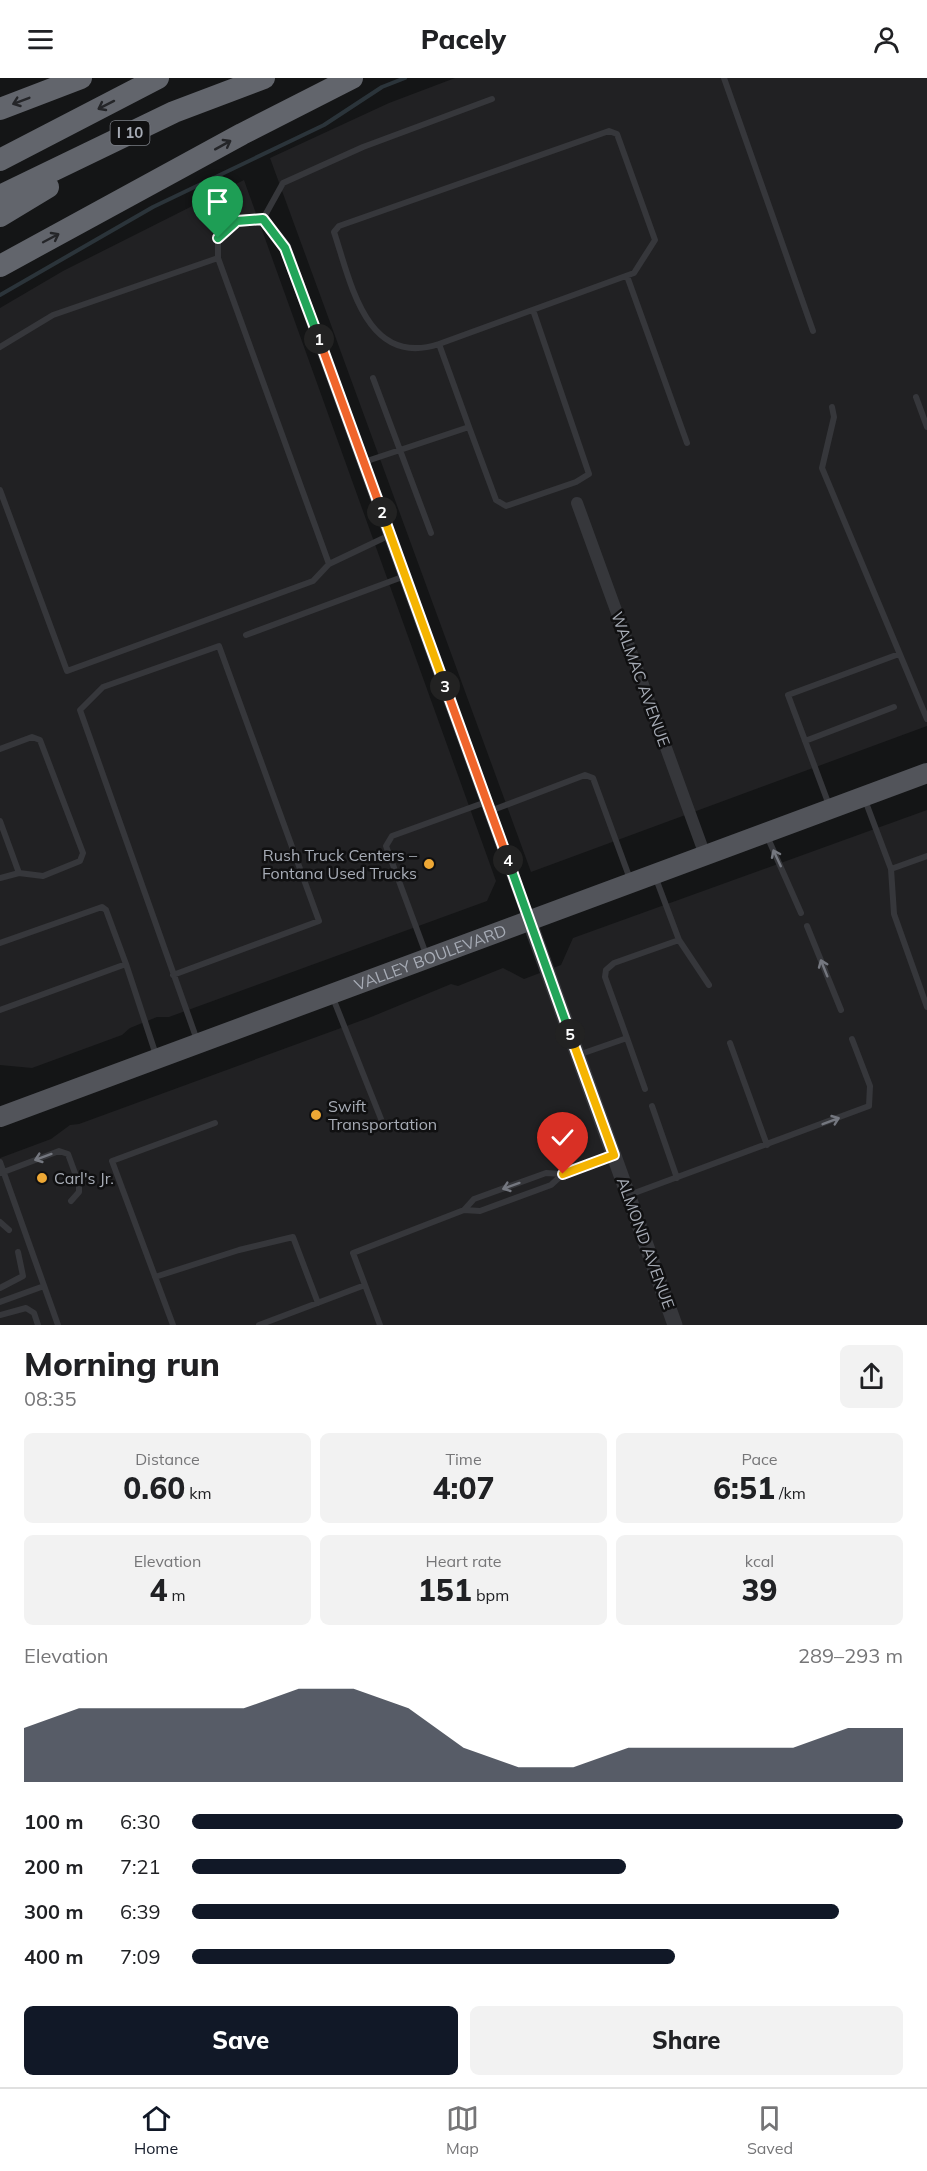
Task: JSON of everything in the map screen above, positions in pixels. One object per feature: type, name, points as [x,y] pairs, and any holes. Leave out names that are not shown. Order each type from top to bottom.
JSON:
[{"type":"highway","points":[[0,109],[81,78]]},
{"type":"highway","name":"I 10","points":[[0,160],[158,78]]},
{"type":"highway","name":"I 10","points":[[0,196],[174,112],[264,78]]},
{"type":"highway","points":[[0,266],[242,134],[352,78]]},
{"type":"highway","points":[[0,216],[174,112]]},
{"type":"main road","name":"VALLEY BOULEVARD","points":[[0,1117],[927,773]]},
{"type":"street","name":"ALMOND AVENUE","points":[[263,219],[285,248],[675,1325]]},
{"type":"street","name":"WALMAC AVENUE","points":[[577,502],[705,855]]},
{"type":"lane","points":[[724,78],[813,331]]},
{"type":"lane","points":[[329,564],[219,258],[218,238],[237,221],[263,219],[283,183],[363,147],[492,99]]},
{"type":"lane","points":[[609,131],[617,134],[655,240],[634,273],[533,310],[420,351],[393,343],[377,333],[360,308],[334,232],[339,225],[609,131]]},
{"type":"lane","points":[[0,347],[53,315],[219,258]]},
{"type":"lane","points":[[627,276],[687,443]]},
{"type":"lane","points":[[440,344],[496,500],[506,506],[576,482],[589,474],[533,310]]},
{"type":"lane","points":[[373,378],[431,533]]},
{"type":"lane","points":[[916,397],[927,427]]},
{"type":"lane","points":[[832,407],[834,417],[822,468],[927,719]]},
{"type":"lane","points":[[364,462],[469,427]]},
{"type":"lane","points":[[0,490],[67,671],[313,581],[329,564],[390,534]]},
{"type":"lane","points":[[246,635],[405,576]]},
{"type":"lane","points":[[173,975],[319,921],[219,646],[103,687],[80,710],[173,975],[199,1043]]},
{"type":"lane","points":[[831,809],[788,695],[899,654]]},
{"type":"lane","points":[[805,741],[894,707]]},
{"type":"lane","points":[[0,748],[32,737],[39,740],[83,854],[80,861],[43,876],[19,873],[0,878]]},
{"type":"lane","points":[[428,958],[386,846],[392,837],[585,776],[592,778],[631,883]]},
{"type":"lane","points":[[864,796],[891,869],[894,914],[927,1007]]},
{"type":"lane","points":[[0,820],[19,873]]},
{"type":"lane","points":[[765,833],[801,913]]},
{"type":"lane","points":[[891,869],[927,856]]},
{"type":"lane","points":[[654,874],[679,940],[709,985]]},
{"type":"lane","points":[[0,943],[102,907],[106,910],[126,964],[158,1059]]},
{"type":"lane","points":[[807,926],[842,1010]]},
{"type":"lane","points":[[645,1089],[605,977],[606,970],[614,963],[679,940]]},
{"type":"lane","points":[[0,1010],[126,964]]},
{"type":"lane","points":[[331,994],[385,1129]]},
{"type":"lane","points":[[578,1055],[627,1038]]},
{"type":"lane","points":[[628,1195],[793,1136],[869,1106],[870,1086],[852,1039]]},
{"type":"lane","points":[[730,1043],[767,1145]]},
{"type":"lane","points":[[651,1106],[677,1178]]},
{"type":"lane","points":[[172,1325],[112,1161],[214,1123]]},
{"type":"lane","points":[[2,1173],[59,1151],[68,1154],[79,1184],[79,1192],[71,1201]]},
{"type":"lane","points":[[380,1325],[353,1253],[464,1210],[480,1211],[551,1185],[563,1174],[614,1155]]},
{"type":"lane","points":[[0,1162],[2,1173],[58,1325]]},
{"type":"lane","points":[[464,1210],[474,1199],[546,1173],[563,1174]]},
{"type":"lane","points":[[0,1222],[9,1230]]},
{"type":"lane","points":[[155,1277],[239,1250],[293,1237],[318,1303]]},
{"type":"lane","points":[[0,1288],[23,1276],[18,1252]]},
{"type":"lane","points":[[259,1325],[365,1285]]},
{"type":"lane","points":[[0,1302],[44,1286]]},
{"type":"lane","points":[[0,1315],[26,1308],[34,1313],[38,1325]]},
{"type":"shaded area","points":[[455,78],[927,78],[927,726],[531,872],[270,158],[389,103]]},
{"type":"shaded area","points":[[244,180],[496,881],[487,901],[169,1017],[157,1017],[130,1028],[122,1035],[32,1068],[0,1065],[0,308],[63,271]]},
{"type":"shaded area","points":[[927,810],[927,1325],[0,1325],[0,1158],[51,1139],[70,1125],[79,1124],[371,1017],[451,984],[458,986],[503,968],[524,979],[561,965],[573,938]]},
{"type":"waterway","points":[[0,295],[153,207],[324,125],[382,87],[405,78]]},
{"type":"place","name":"Rush Truck Centers – Fontana Used Trucks","points":[[429,864]]},
{"type":"place","name":"Swift Transportation","points":[[316,1115]]},
{"type":"place","name":"Carl's Jr.","points":[[42,1178]]},
{"type":"route","points":[[218,238],[237,221],[263,219],[285,248],[353,431],[614,1155],[563,1174]]}]
